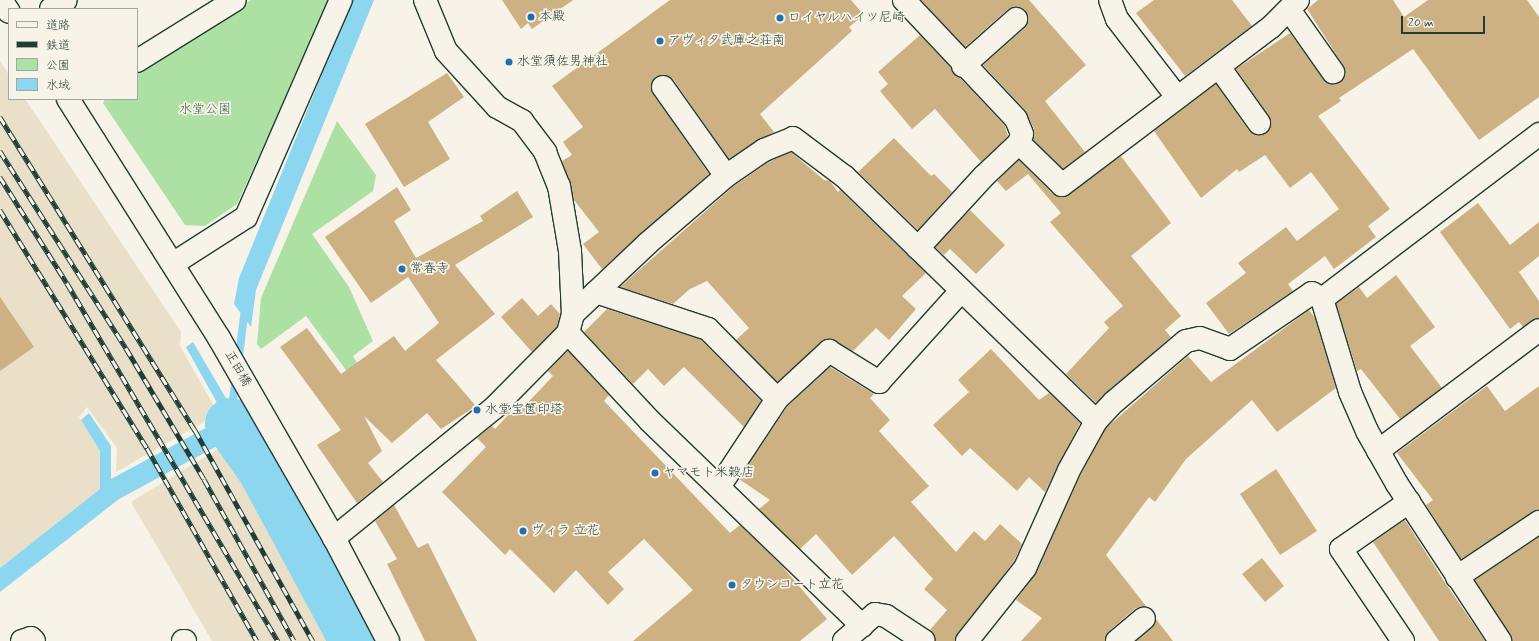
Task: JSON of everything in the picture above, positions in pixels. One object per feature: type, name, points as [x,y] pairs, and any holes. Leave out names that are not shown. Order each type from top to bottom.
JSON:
[{"type":"street","points":[[1,0],[8,10]]},
{"type":"street","points":[[53,8],[66,0]]},
{"type":"street","points":[[138,61],[235,0]]},
{"type":"street","points":[[174,263],[246,217],[340,0]]},
{"type":"street","points":[[425,0],[446,51],[497,107],[522,121],[544,152],[559,186],[570,251],[571,324],[650,421],[862,626]]},
{"type":"street","points":[[904,0],[962,66],[1016,119],[1022,134],[1019,143],[984,176],[918,248]]},
{"type":"street","points":[[1110,0],[1117,19],[1177,98]]},
{"type":"street","points":[[1019,143],[1062,185],[1219,67],[1294,6],[1333,72]]},
{"type":"street","points":[[962,66],[1016,18]]},
{"type":"street","points":[[1219,67],[1259,123]]},
{"type":"street","points":[[662,87],[726,176]]},
{"type":"street","name":"正田橋","points":[[72,100],[219,338],[334,538],[388,641]]},
{"type":"street","points":[[1322,299],[1539,134]]},
{"type":"street","points":[[334,538],[495,407],[571,324],[596,292],[726,176],[764,150],[793,138],[845,177],[1096,421]]},
{"type":"street","points":[[719,487],[777,399],[829,351],[879,382],[961,291]]},
{"type":"street","points":[[596,292],[708,330],[777,399]]},
{"type":"street","points":[[967,641],[1025,568],[1047,513],[1096,421],[1186,341],[1200,338],[1230,349],[1312,293],[1322,299],[1350,392],[1378,451],[1457,577],[1500,641]]},
{"type":"street","points":[[1378,451],[1539,330]]},
{"type":"street","points":[[1402,641],[1341,549],[1409,502]]},
{"type":"street","points":[[1457,577],[1539,522]]},
{"type":"street","points":[[844,641],[875,614],[886,616],[924,641]]},
{"type":"street","points":[[1117,641],[1144,618]]},
{"type":"street","points":[[22,641],[31,638],[34,641]]},
{"type":"shaded area","points":[[0,61],[8,73],[8,100],[26,100],[181,332],[180,346],[215,408],[202,423],[116,472],[117,448],[87,407],[79,417],[100,451],[100,489],[0,568]]},
{"type":"shaded area","points":[[220,448],[266,484],[350,641],[212,641],[131,502]]},
{"type":"green space","name":"水堂公園","points":[[251,0],[331,0],[237,204],[205,226],[185,225],[103,103],[104,100],[138,100],[138,71]]},
{"type":"green space","points":[[337,121],[376,175],[373,191],[312,234],[349,287],[373,341],[353,356],[359,366],[349,374],[306,316],[261,349],[257,344],[261,298]]},
{"type":"water","points":[[352,0],[374,0],[256,290],[251,327],[234,304],[239,278]]},
{"type":"water","points":[[193,342],[271,475],[262,481],[239,443],[230,441],[217,446],[119,499],[0,592],[0,568],[100,489],[100,451],[81,420],[89,413],[111,446],[111,479],[213,424],[221,410],[186,347]]},
{"type":"building","name":"本殿","points":[[502,0],[573,0],[532,29],[528,23],[521,29]]},
{"type":"building","points":[[670,0],[851,0],[864,15],[849,27],[852,31],[760,114],[774,132],[729,159],[673,79],[662,75],[655,77],[652,82],[653,94],[709,174],[602,269],[583,244],[599,232],[574,200],[562,161],[572,155],[563,142],[583,127],[552,86]]},
{"type":"building","points":[[921,0],[1029,0],[1086,65],[1045,101],[1085,152],[1063,169],[1033,140],[1034,129],[1025,110],[983,65],[1025,28],[1028,17],[1025,10],[1020,7],[1008,9],[965,47]]},
{"type":"building","points":[[1154,0],[1232,0],[1252,26],[1185,76],[1136,13]]},
{"type":"building","points":[[1318,0],[1393,0],[1404,17],[1428,0],[1527,0],[1539,17],[1539,97],[1479,140],[1413,49],[1339,98],[1341,101],[1318,116],[1390,209],[1368,226],[1376,237],[1334,269],[1325,256],[1288,284],[1293,291],[1229,334],[1206,303],[1246,273],[1238,263],[1286,227],[1297,241],[1339,209],[1311,172],[1290,188],[1265,155],[1239,172],[1237,169],[1201,198],[1154,131],[1216,84],[1249,131],[1260,135],[1266,133],[1270,128],[1269,116],[1236,69],[1290,33],[1323,79],[1334,84],[1340,82],[1344,77],[1343,65],[1307,9]]},
{"type":"building","points":[[920,35],[1005,126],[1008,136],[981,162],[935,109],[912,129],[880,91],[888,84],[878,72]]},
{"type":"building","points":[[447,73],[464,97],[428,122],[450,159],[404,187],[365,124]]},
{"type":"building","points":[[894,138],[931,176],[934,174],[952,192],[918,230],[858,172]]},
{"type":"building","points":[[791,152],[824,180],[830,181],[838,192],[840,190],[926,273],[902,296],[916,309],[889,340],[876,328],[853,351],[827,339],[777,382],[736,340],[749,328],[707,281],[690,289],[673,304],[620,287],[734,186],[770,161]]},
{"type":"building","points":[[1121,156],[1171,223],[1131,256],[1181,316],[1165,330],[1171,337],[1096,403],[1066,374],[1109,328],[1104,322],[1123,306],[1050,222],[1061,213],[1028,174],[1006,191],[997,181],[1019,160],[1053,194],[1064,197]]},
{"type":"building","points":[[397,187],[411,210],[394,221],[416,258],[483,221],[480,216],[517,191],[533,217],[455,265],[495,314],[436,360],[476,406],[441,429],[427,413],[392,443],[364,416],[382,451],[368,463],[383,482],[357,503],[317,445],[341,430],[280,347],[307,328],[341,374],[394,336],[405,351],[439,323],[408,277],[371,303],[325,237]]},
{"type":"building","points":[[1478,203],[1510,245],[1539,222],[1539,256],[1519,272],[1539,301],[1539,318],[1523,327],[1519,322],[1510,329],[1440,232]]},
{"type":"building","points":[[970,210],[1005,245],[976,274],[950,249],[944,255],[935,247]]},
{"type":"building","points":[[1396,275],[1435,327],[1410,346],[1442,388],[1400,419],[1361,369],[1357,371],[1336,304],[1359,287],[1367,298]]},
{"type":"building","points":[[0,297],[34,347],[0,371]]},
{"type":"building","points":[[522,298],[538,316],[551,304],[560,314],[557,327],[532,352],[501,317]]},
{"type":"building","points":[[607,309],[700,339],[761,401],[744,427],[684,367],[664,386],[648,369],[633,384],[584,332]]},
{"type":"building","points":[[1309,310],[1315,318],[1336,388],[1277,432],[1252,400],[1186,459],[1155,502],[1149,497],[1106,555],[1146,606],[1136,608],[1109,631],[1105,641],[1021,641],[1042,618],[1016,600],[1036,573],[1080,476],[1106,428],[1188,356],[1211,382]]},
{"type":"building","points":[[991,349],[1039,400],[1049,393],[1080,423],[1045,492],[1029,477],[1017,491],[970,448],[962,456],[933,425],[969,392],[958,380]]},
{"type":"building","points":[[568,351],[609,395],[604,401],[730,533],[740,525],[782,566],[827,619],[800,641],[633,641],[693,590],[644,539],[608,572],[624,589],[608,605],[576,570],[554,593],[510,549],[505,555],[442,492],[486,447],[477,438],[492,426],[495,429],[512,411],[516,415],[553,376],[548,371]]},
{"type":"building","points":[[830,367],[874,394],[870,398],[890,420],[879,431],[929,486],[911,502],[956,552],[974,531],[985,541],[1000,524],[1022,544],[1014,561],[955,641],[936,641],[930,630],[947,610],[924,589],[933,579],[894,536],[852,575],[816,534],[800,549],[759,509],[770,500],[739,479],[787,407]]},
{"type":"building","points":[[1487,386],[1505,411],[1539,386],[1539,510],[1461,559],[1426,505],[1433,500],[1397,453]]},
{"type":"building","points":[[1276,469],[1317,531],[1280,555],[1240,494]]},
{"type":"building","points":[[394,505],[418,548],[428,543],[477,641],[425,641],[387,564],[397,559],[375,521]]},
{"type":"building","points":[[1405,520],[1485,641],[1439,641],[1373,542]]},
{"type":"building","points":[[1539,537],[1539,641],[1512,641],[1475,580]]},
{"type":"building","points":[[1262,558],[1284,586],[1265,602],[1242,574]]},
{"type":"building","points":[[1156,619],[1173,641],[1136,641],[1152,628]]},
{"type":"waterway","points":[[238,363],[245,309]]},
{"type":"waterway","points":[[230,420],[236,378]]},
{"type":"waterway","points":[[230,423],[263,470],[355,641]]},
{"type":"railway","points":[[0,117],[195,430],[313,641]]},
{"type":"railway","points":[[0,151],[126,348],[204,479],[294,641]]},
{"type":"railway","points":[[0,177],[67,283],[278,641]]},
{"type":"railway","points":[[0,210],[147,448],[257,641]]},
{"type":"place","name":"本殿","points":[[531,17]]},
{"type":"place","name":"ロイヤルハイツ尼崎","points":[[780,18]]},
{"type":"place","name":"アヴィタ武庫之荘南","points":[[660,41]]},
{"type":"place","name":"水堂須佐男神社","points":[[509,62]]},
{"type":"place","name":"常春寺","points":[[402,269]]},
{"type":"place","name":"水堂宝篋印塔","points":[[477,410]]},
{"type":"place","name":"ヤマモト米穀店","points":[[655,473]]},
{"type":"place","name":"ヴィラ 立花","points":[[523,531]]},
{"type":"place","name":"タウンコート立花","points":[[732,585]]}]
